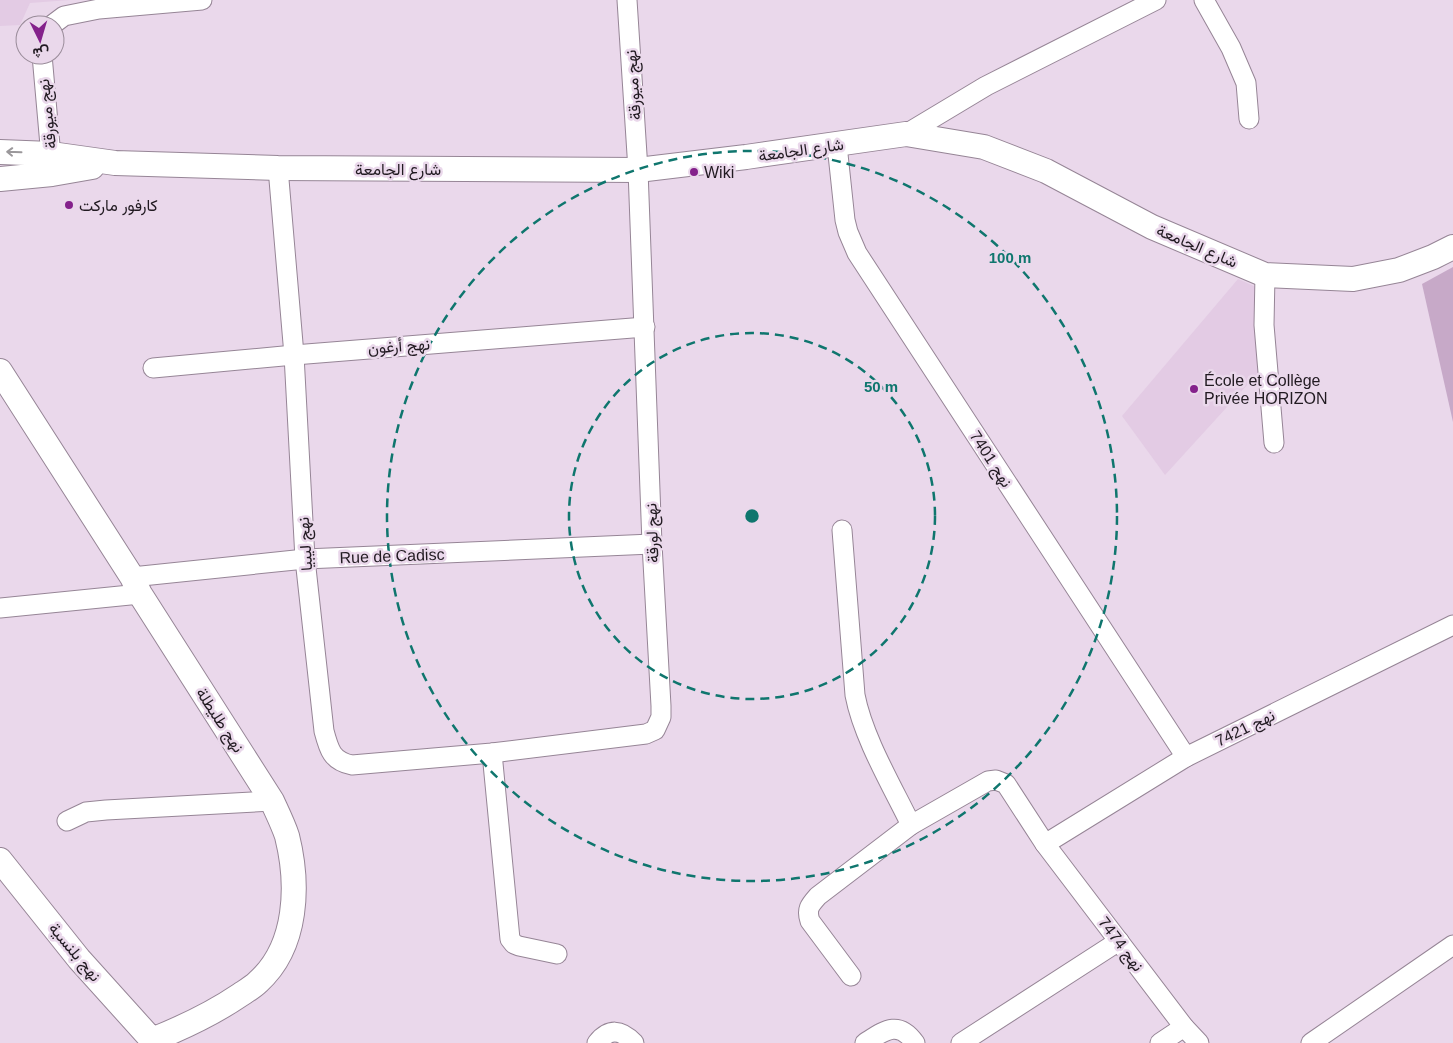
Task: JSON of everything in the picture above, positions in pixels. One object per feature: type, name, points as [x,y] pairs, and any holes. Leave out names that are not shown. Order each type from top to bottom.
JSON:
[{"type":"street","points":[[65,16],[99,8],[202,0]]},
{"type":"street","name":"نهج ميورقة","points":[[627,0],[638,170]]},
{"type":"street","points":[[906,134],[986,86],[1156,0]]},
{"type":"street","points":[[1204,0],[1230,48],[1246,83],[1249,119]]},
{"type":"street","name":"نهج ميورقة","points":[[43,65],[52,164]]},
{"type":"street","name":"شارع الجامعة","points":[[0,152],[52,164],[115,163],[278,168],[638,170],[837,145],[906,134],[984,148],[1046,171],[1152,228],[1265,275],[1353,279],[1399,270],[1453,247]]},
{"type":"street","name":"نهج 7401","points":[[837,145],[848,232],[856,252],[1186,757]]},
{"type":"street","name":"شارع الجامعة","points":[[0,179],[52,164]]},
{"type":"street","name":"نهج ليبيا","points":[[278,168],[294,354],[305,559],[327,744],[333,757],[342,764],[352,766],[492,753]]},
{"type":"street","name":"نهج لورقة","points":[[492,753],[646,734],[655,730],[661,717],[652,544],[638,170]]},
{"type":"street","points":[[1265,275],[1264,325],[1274,443]]},
{"type":"street","name":"نهج أرغون","points":[[154,368],[294,354],[645,327]]},
{"type":"street","name":"نهج طليطلة","points":[[0,371],[272,800],[286,834],[293,865],[294,895],[291,920],[284,945],[273,966],[258,983],[228,1003],[152,1042]]},
{"type":"street","points":[[842,530],[855,695],[858,710],[865,730],[911,825]]},
{"type":"street","name":"Rue de Cadisc","points":[[0,608],[305,559],[652,544]]},
{"type":"street","name":"نهج 7421","points":[[1045,844],[1186,757],[1453,625]]},
{"type":"street","points":[[492,753],[510,939],[514,944],[520,946],[557,954]]},
{"type":"street","name":"نهج 7474","points":[[851,976],[810,921],[807,912],[810,904],[911,825],[988,781],[996,780],[1006,784],[1045,844],[1184,1027],[1199,1043]]},
{"type":"street","points":[[67,821],[86,812],[272,800]]},
{"type":"street","name":"نهج بلنسية","points":[[0,860],[79,958],[152,1042]]},
{"type":"street","points":[[961,1043],[1119,941]]},
{"type":"street","points":[[1311,1043],[1453,945]]},
{"type":"street","points":[[1160,1043],[1184,1027]]},
{"type":"street","points":[[865,1043],[892,1028],[906,1033],[915,1043]]},
{"type":"street","points":[[597,1043],[604,1035],[615,1032],[627,1036],[634,1043]]},
{"type":"shaded area","points":[[0,0],[70,0],[30,3],[25,15],[15,15],[15,25],[0,26]]},
{"type":"shaded area","points":[[1453,267],[1453,422],[1422,284]]},
{"type":"shaded area","name":"École et Collège Privée HORIZON","points":[[1238,279],[1263,290],[1268,362],[1165,475],[1122,416]]},
{"type":"place","name":"Wiki","points":[[694,172]]},
{"type":"place","name":"كارفور ماركت","points":[[69,205]]},
{"type":"place","name":"École et Collège Privée HORIZON","points":[[1194,389]]}]
